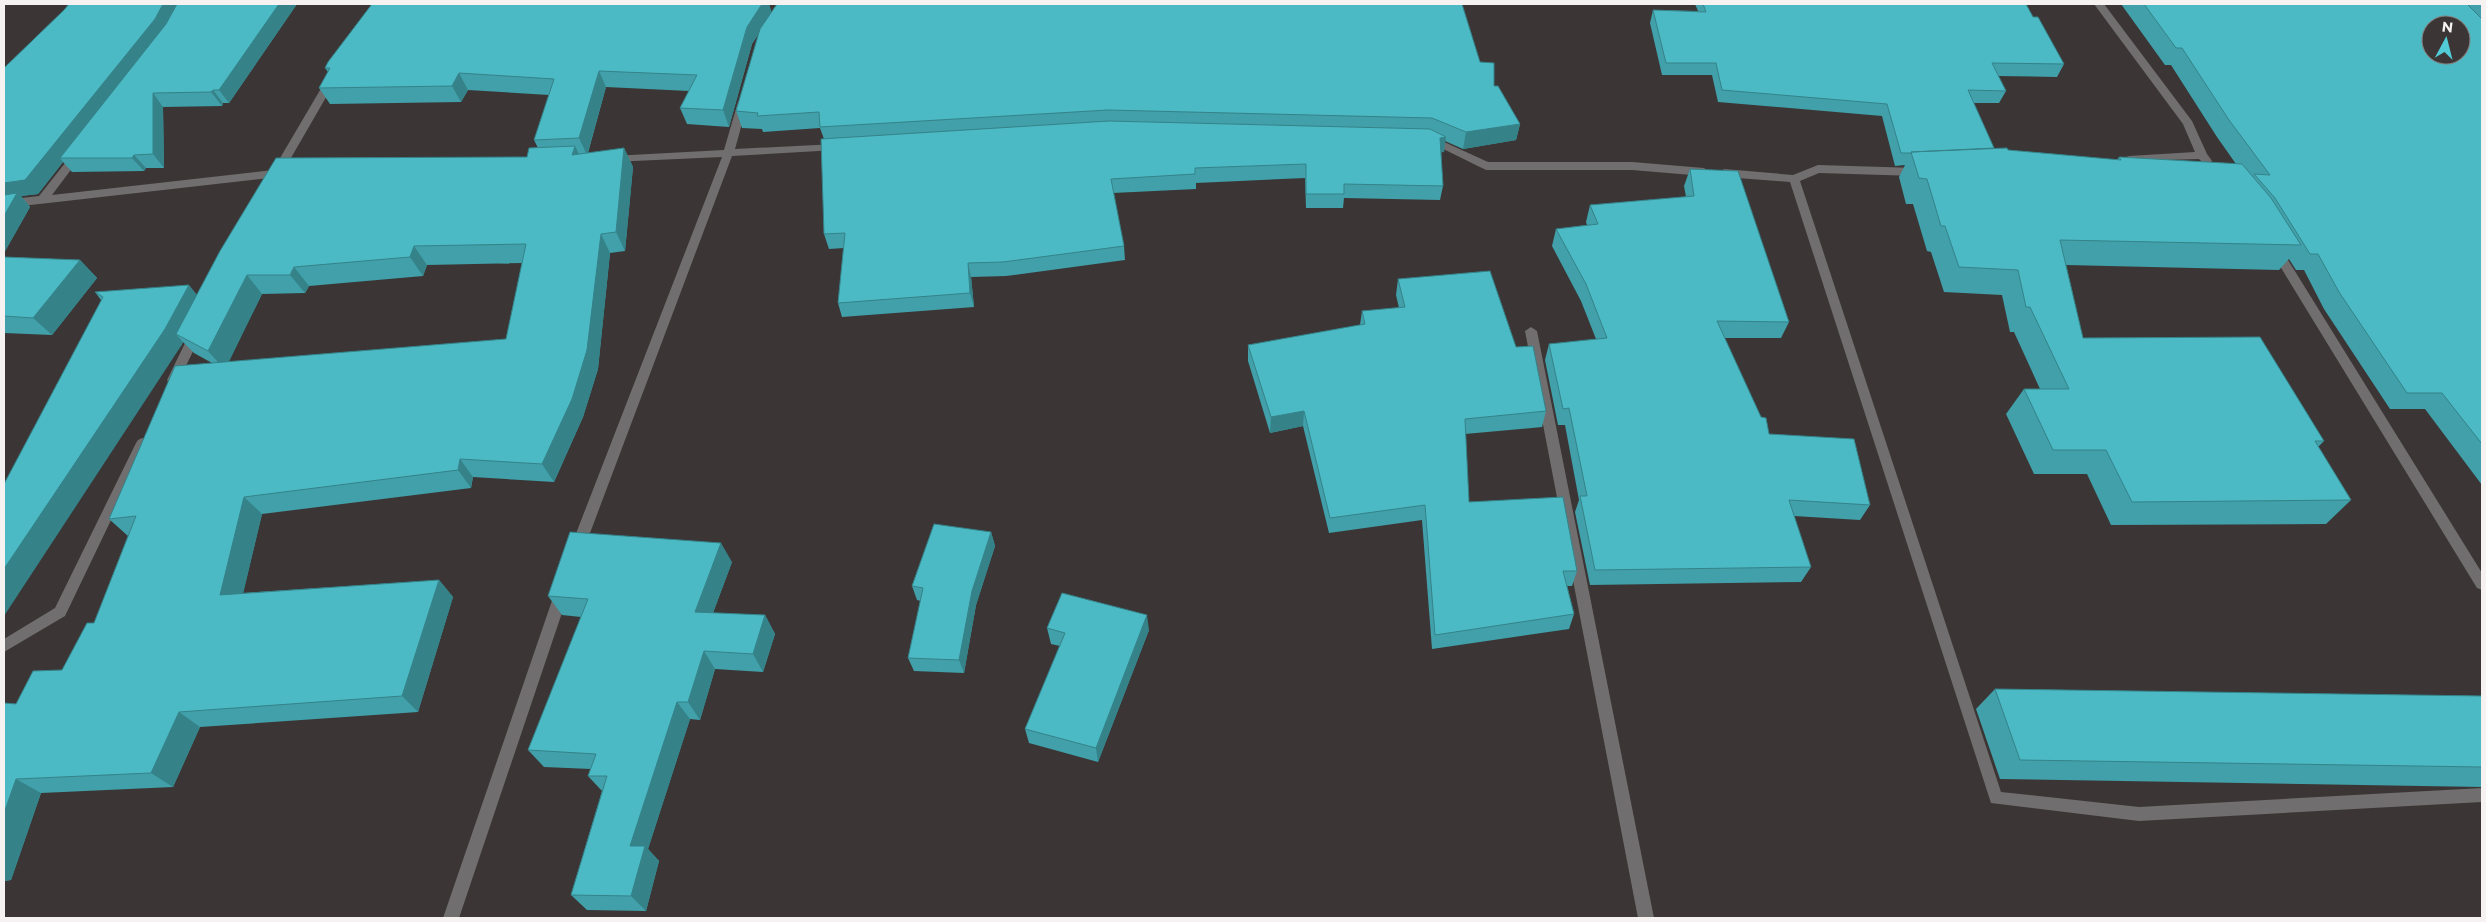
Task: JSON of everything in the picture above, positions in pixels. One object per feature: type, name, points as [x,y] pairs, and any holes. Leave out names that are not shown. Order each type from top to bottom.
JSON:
[{"type":"street","points":[[2099,4],[2188,123],[2202,155],[2214,169]]},
{"type":"street","points":[[268,190],[336,71]]},
{"type":"street","points":[[573,559],[589,512],[728,154],[746,90]]},
{"type":"street","points":[[1421,139],[1430,139],[1486,166],[1632,166],[1794,179],[1818,169],[1933,171]]},
{"type":"street","points":[[42,200],[85,145]]},
{"type":"street","points":[[601,160],[846,147]]},
{"type":"street","points":[[2122,160],[2202,155]]},
{"type":"street","points":[[4,204],[297,172]]},
{"type":"street","points":[[1794,179],[1996,798],[2139,814],[2482,795]]},
{"type":"street","points":[[2272,244],[2482,584]]},
{"type":"street","points":[[167,391],[202,321]]},
{"type":"street","points":[[1530,331],[1646,918]]},
{"type":"street","points":[[4,646],[60,612],[146,436]]},
{"type":"street","points":[[451,918],[567,578]]},
{"type":"building","points":[[69,4],[163,4],[155,19],[25,180],[4,183],[4,68]]},
{"type":"building","points":[[177,4],[279,4],[219,90],[211,92],[153,93],[153,154],[134,155],[132,158],[60,158],[166,24]]},
{"type":"building","points":[[372,4],[762,4],[747,27],[723,110],[680,108],[697,75],[599,71],[579,138],[534,140],[554,79],[459,73],[452,86],[319,88],[330,68],[325,68],[328,62]]},
{"type":"building","points":[[777,4],[1462,4],[1480,62],[1494,63],[1494,86],[1498,86],[1520,124],[1466,132],[1432,118],[1108,110],[820,127],[819,112],[757,116],[758,113],[736,111],[760,29]]},
{"type":"building","points":[[1703,4],[2026,4],[2033,17],[2038,17],[2064,64],[1992,63],[2006,91],[1968,90],[1994,148],[1901,153],[1887,104],[1722,90],[1716,63],[1666,63],[1653,10],[1706,12]]},
{"type":"building","points":[[2144,4],[2467,4],[2482,19],[2482,444],[2442,393],[2407,393],[2339,292],[2318,254],[2310,254],[2275,198],[2254,174],[2270,175],[2229,120],[2182,48],[2176,48]]},
{"type":"building","points":[[1109,121],[1430,129],[1446,137],[1440,138],[1443,186],[1344,184],[1344,194],[1306,194],[1306,164],[1195,168],[1195,174],[1111,179],[1124,246],[1003,262],[968,263],[970,293],[838,303],[845,233],[824,234],[821,139]]},
{"type":"building","points":[[575,146],[572,155],[624,148],[616,232],[601,234],[587,350],[572,399],[542,464],[460,459],[458,470],[244,497],[220,595],[439,580],[402,696],[179,712],[151,773],[16,779],[4,813],[4,703],[16,704],[33,671],[62,670],[87,623],[94,623],[136,516],[109,519],[175,366],[506,339],[526,244],[414,246],[410,257],[294,267],[290,275],[247,275],[208,351],[176,334],[220,251],[276,158],[527,157],[529,148]]},
{"type":"building","points":[[2007,148],[2008,150],[2121,160],[2119,157],[2242,164],[2271,198],[2301,245],[2060,240],[2083,338],[2260,337],[2324,441],[2315,441],[2351,500],[2132,502],[2106,450],[2053,450],[2024,389],[2069,389],[2030,307],[2026,307],[2018,270],[1959,267],[1945,226],[1941,226],[1927,179],[1919,178],[1911,152]]},
{"type":"building","points":[[1690,169],[1738,171],[1789,322],[1717,321],[1761,417],[1766,418],[1769,434],[1854,439],[1870,505],[1789,500],[1811,567],[1595,570],[1580,496],[1587,496],[1569,408],[1563,409],[1549,344],[1607,338],[1586,284],[1556,229],[1598,224],[1590,205],[1694,196]]},
{"type":"building","points":[[17,193],[4,216],[4,195]]},
{"type":"building","points":[[4,257],[80,260],[33,318],[4,316]]},
{"type":"building","points":[[1490,271],[1516,347],[1533,346],[1546,411],[1465,419],[1469,502],[1563,497],[1577,571],[1563,571],[1574,614],[1435,635],[1425,505],[1330,518],[1304,411],[1271,417],[1248,345],[1365,324],[1362,311],[1405,307],[1398,279]]},
{"type":"building","points":[[189,285],[165,329],[4,569],[4,484],[103,297],[95,292]]},
{"type":"building","points":[[934,524],[991,532],[972,591],[959,660],[908,658],[923,588],[912,586]]},
{"type":"building","points":[[570,532],[721,543],[695,612],[765,615],[753,654],[704,651],[688,702],[677,702],[630,846],[645,846],[631,896],[571,895],[607,776],[588,776],[596,754],[528,750],[588,599],[548,596]]},
{"type":"building","points":[[1062,593],[1147,615],[1096,748],[1025,729],[1065,633],[1047,628]]},
{"type":"building","points":[[1995,689],[2482,696],[2482,767],[2020,760]]}]
